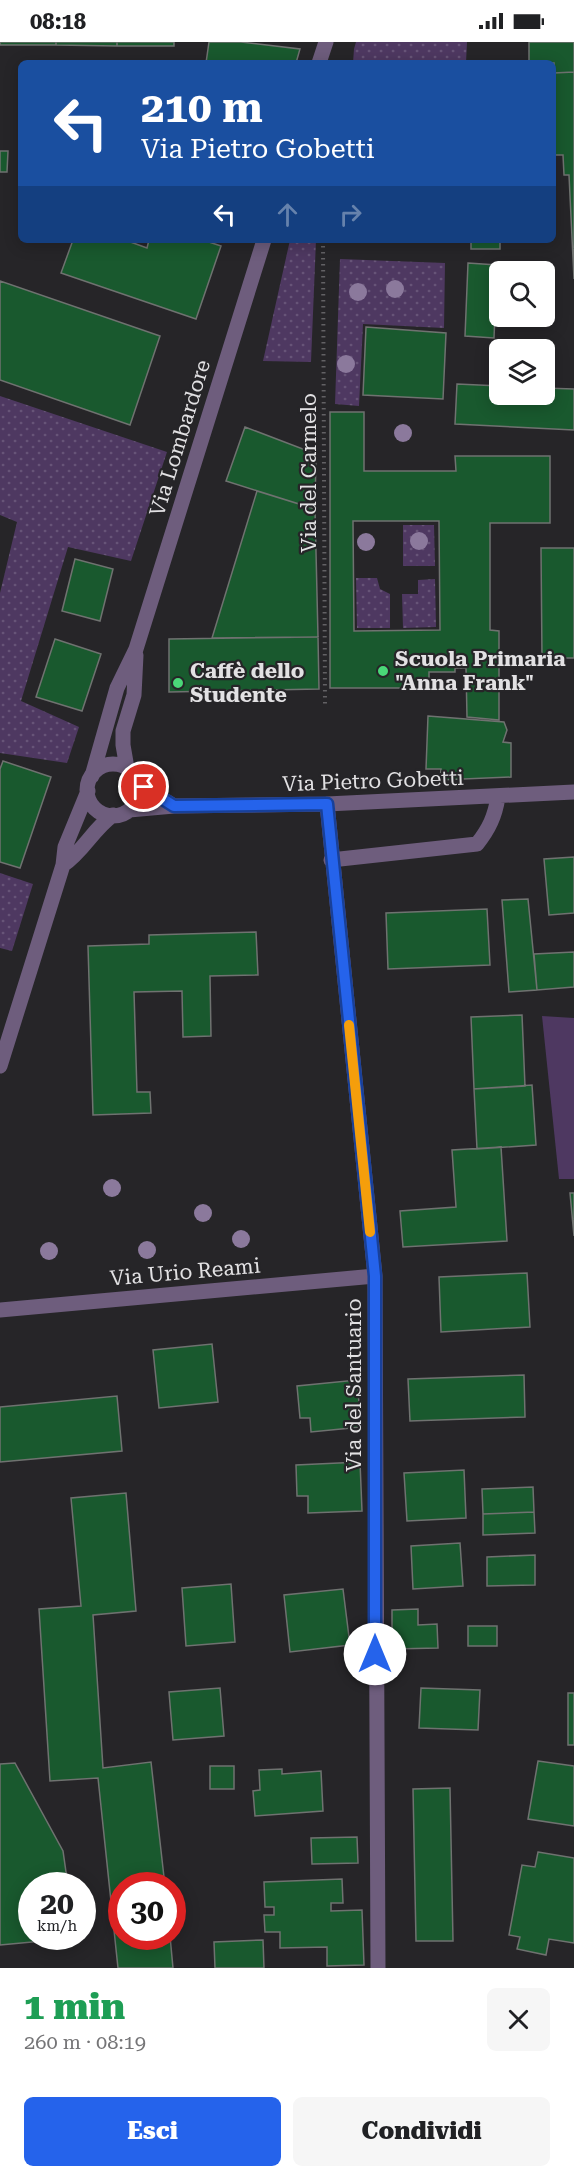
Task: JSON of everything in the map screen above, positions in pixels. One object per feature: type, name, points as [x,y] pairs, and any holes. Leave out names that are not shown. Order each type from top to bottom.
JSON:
[{"type":"street","points":[[320,60],[326,42]]},
{"type":"street","name":"Via Lombardore","points":[[0,1066],[63,865],[65,847],[90,783],[117,688],[136,649],[263,243]]},
{"type":"street","name":"Via Lombardore","points":[[127,768],[123,731],[134,695],[136,649]]},
{"type":"street","points":[[110,764],[127,768],[134,775],[138,784],[137,799],[129,810],[113,815],[104,814],[95,808],[90,800],[90,783],[99,769],[110,764]]},
{"type":"street","points":[[138,784],[174,806]]},
{"type":"street","name":"Via Pietro Gobetti","points":[[129,810],[174,806],[327,804],[574,792]]},
{"type":"street","points":[[331,860],[477,844],[488,831],[496,814],[498,797]]},
{"type":"street","name":"Via del Santuario","points":[[327,804],[375,1276],[378,1968]]},
{"type":"street","name":"Via Lombardore","points":[[63,865],[76,857],[88,838],[113,815]]},
{"type":"street","name":"Via Urio Reami","points":[[0,1310],[375,1276]]},
{"type":"path","name":"Via del Carmelo","points":[[322,243],[325,705]]},
{"type":"shaded area","points":[[356,42],[467,42],[466,60],[353,60]]},
{"type":"shaded area","points":[[289,243],[316,243],[311,362],[263,361]]},
{"type":"shaded area","points":[[340,259],[445,263],[444,328],[363,324],[359,406],[335,404]]},
{"type":"shaded area","points":[[0,396],[167,452],[131,561],[68,547],[21,701],[79,727],[67,763],[0,753],[0,593],[17,522],[0,515]]},
{"type":"shaded area","points":[[403,525],[434,525],[435,566],[403,566]]},
{"type":"shaded area","points":[[356,578],[377,578],[380,589],[390,594],[390,628],[357,628]]},
{"type":"shaded area","points":[[435,579],[436,627],[403,628],[402,594],[418,594],[418,580]]},
{"type":"shaded area","points":[[0,873],[33,884],[12,951],[0,948]]},
{"type":"shaded area","points":[[542,1016],[574,1018],[574,1179],[559,1179]]},
{"type":"building","points":[[0,42],[56,42],[56,45],[0,45]]},
{"type":"building","points":[[56,42],[117,42],[117,46],[56,45]]},
{"type":"building","points":[[117,42],[174,42],[174,46],[117,46]]},
{"type":"building","points":[[209,42],[241,42],[300,49],[297,60],[206,60]]},
{"type":"building","points":[[529,42],[574,42],[574,72],[556,73],[556,60],[529,60]]},
{"type":"building","points":[[574,72],[574,279],[569,175],[564,175],[563,155],[556,155],[556,73]]},
{"type":"building","points":[[0,151],[8,151],[7,172],[0,172]]},
{"type":"building","points":[[72,243],[133,243],[147,248],[148,243],[212,243],[221,246],[196,319],[61,273]]},
{"type":"building","points":[[471,243],[500,243],[500,249],[471,249]]},
{"type":"building","points":[[468,263],[489,264],[489,327],[494,327],[494,338],[465,336]]},
{"type":"building","points":[[0,281],[160,336],[130,425],[0,380]]},
{"type":"building","points":[[366,327],[446,333],[443,399],[363,395]]},
{"type":"building","points":[[457,384],[489,385],[489,405],[555,405],[555,388],[574,389],[574,430],[455,424]]},
{"type":"building","points":[[330,412],[364,412],[364,471],[456,471],[455,456],[550,456],[550,523],[490,523],[490,630],[499,631],[499,720],[467,717],[466,668],[455,668],[455,672],[429,672],[429,684],[424,684],[424,688],[330,688]],"holes":[[[353,521],[439,521],[440,630],[354,631]]]},
{"type":"building","points":[[245,427],[316,454],[315,509],[226,481]]},
{"type":"building","points":[[257,491],[315,509],[318,637],[212,638]]},
{"type":"building","points":[[541,548],[574,548],[574,658],[542,658]]},
{"type":"building","points":[[75,559],[113,569],[100,621],[62,611]]},
{"type":"building","points":[[318,637],[319,689],[169,692],[169,639]]},
{"type":"building","points":[[55,639],[101,654],[82,711],[36,697]]},
{"type":"building","points":[[428,716],[504,722],[507,730],[503,742],[511,743],[511,777],[440,780],[441,769],[426,769]]},
{"type":"building","points":[[3,761],[51,777],[20,868],[0,862],[0,769]]},
{"type":"building","points":[[574,857],[574,913],[549,915],[544,859]]},
{"type":"building","points":[[528,899],[537,990],[509,992],[502,900]]},
{"type":"building","points":[[487,909],[490,965],[388,969],[386,913]]},
{"type":"building","points":[[256,932],[258,975],[210,976],[211,1036],[183,1037],[182,991],[134,992],[137,1092],[150,1092],[151,1113],[93,1115],[88,946],[149,944],[149,935]]},
{"type":"building","points":[[574,952],[574,987],[537,990],[534,954]]},
{"type":"building","points":[[522,1015],[525,1086],[474,1089],[471,1017]]},
{"type":"building","points":[[532,1085],[536,1145],[477,1149],[474,1089]]},
{"type":"building","points":[[501,1147],[507,1241],[403,1247],[400,1211],[456,1207],[452,1150]]},
{"type":"building","points":[[570,1193],[574,1193],[574,1236]]},
{"type":"building","points":[[527,1273],[530,1327],[441,1332],[439,1277]]},
{"type":"building","points":[[212,1344],[218,1402],[159,1408],[153,1350]]},
{"type":"building","points":[[524,1375],[525,1417],[410,1421],[408,1379]]},
{"type":"building","points":[[357,1380],[361,1427],[311,1432],[310,1418],[300,1418],[297,1386]]},
{"type":"building","points":[[117,1396],[122,1451],[0,1462],[0,1407]]},
{"type":"building","points":[[360,1462],[362,1511],[308,1513],[308,1496],[297,1496],[296,1465]]},
{"type":"building","points":[[464,1470],[466,1518],[407,1521],[404,1473]]},
{"type":"building","points":[[533,1487],[534,1512],[483,1514],[482,1489]]},
{"type":"building","points":[[126,1493],[136,1611],[93,1615],[103,1768],[151,1762],[163,1872],[108,1873],[98,1778],[50,1781],[39,1609],[81,1606],[71,1498]]},
{"type":"building","points":[[534,1512],[535,1533],[483,1535],[483,1514]]},
{"type":"building","points":[[460,1543],[463,1586],[413,1589],[411,1546]]},
{"type":"building","points":[[535,1555],[535,1585],[487,1586],[487,1557]]},
{"type":"building","points":[[231,1584],[235,1642],[186,1646],[182,1588]]},
{"type":"building","points":[[343,1589],[350,1645],[290,1652],[284,1595]]},
{"type":"building","points":[[418,1609],[418,1625],[437,1624],[438,1648],[392,1649],[392,1610]]},
{"type":"building","points":[[468,1626],[497,1626],[497,1646],[468,1646]]},
{"type":"building","points":[[220,1688],[224,1736],[173,1740],[169,1692]]},
{"type":"building","points":[[421,1688],[480,1690],[478,1730],[419,1728]]},
{"type":"building","points":[[568,1693],[574,1693],[574,1745],[568,1745]]},
{"type":"building","points":[[538,1761],[574,1766],[574,1826],[528,1819]]},
{"type":"building","points":[[15,1763],[63,1851],[66,1872],[18,1872],[18,1943],[0,1945],[0,1764]]},
{"type":"building","points":[[210,1766],[234,1766],[234,1789],[210,1789]]},
{"type":"building","points":[[282,1769],[282,1774],[321,1771],[323,1811],[255,1816],[253,1791],[260,1790],[259,1770]]},
{"type":"building","points":[[450,1788],[453,1941],[416,1941],[413,1789]]},
{"type":"building","points":[[357,1837],[358,1863],[312,1864],[311,1838]]},
{"type":"building","points":[[538,1852],[574,1858],[574,1943],[549,1939],[546,1955],[517,1949],[520,1937],[509,1935],[522,1865],[535,1867]]},
{"type":"building","points":[[342,1879],[343,1903],[331,1903],[331,1911],[362,1910],[364,1965],[327,1966],[327,1947],[280,1948],[280,1932],[265,1932],[264,1915],[274,1915],[274,1907],[265,1907],[264,1882]]},
{"type":"building","points":[[263,1940],[264,1968],[215,1968],[214,1942]]},
{"type":"building","points":[[116,1950],[171,1950],[173,1968],[118,1968]]},
{"type":"slow traffic","points":[[349,1025],[370,1232]]},
{"type":"place","name":"Scuola Primaria \"Anna Frank\"","points":[[383,671]]},
{"type":"place","name":"Caffè dello Studente","points":[[178,683]]},
{"type":"route","points":[[144,787],[174,806],[327,804],[375,1276],[375,1654]]}]
